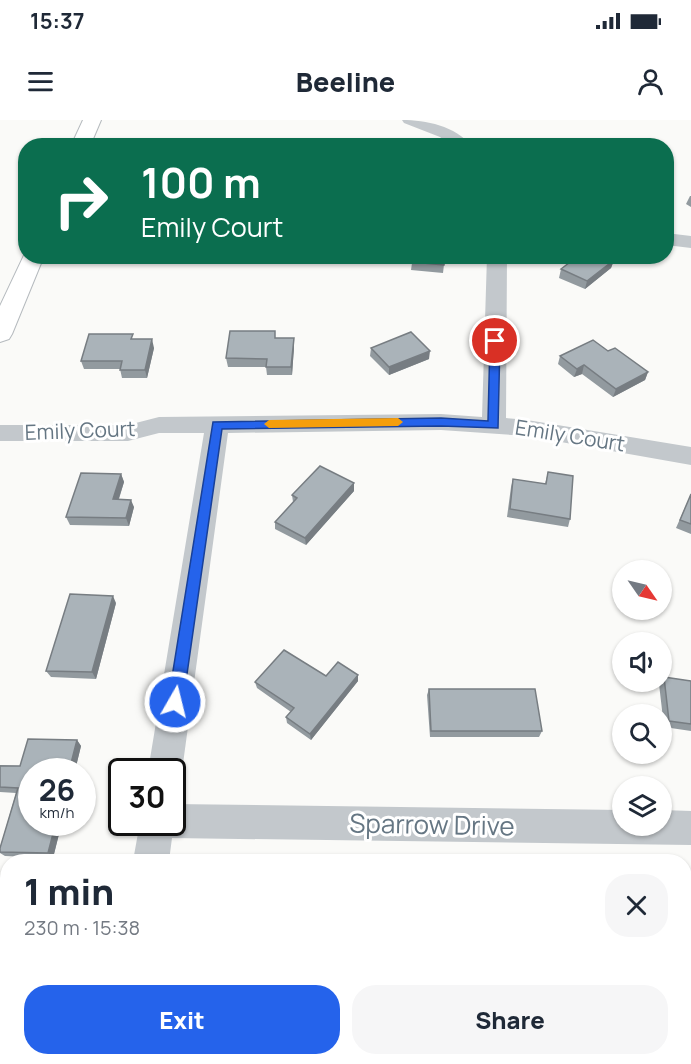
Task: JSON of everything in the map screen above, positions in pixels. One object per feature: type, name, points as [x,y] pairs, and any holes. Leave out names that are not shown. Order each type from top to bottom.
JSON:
[{"type":"main road","points":[[84,138],[92,120]]},
{"type":"main road","points":[[0,334],[30,264]]},
{"type":"street","points":[[410,120],[451,138]]},
{"type":"street","points":[[674,240],[691,242]]},
{"type":"street","points":[[494,425],[497,264]]},
{"type":"street","name":"Emily Court","points":[[0,417],[130,417],[159,425]]},
{"type":"street","name":"Emily Court","points":[[0,433],[128,433],[159,425],[441,422],[494,425],[691,456]]},
{"type":"street","points":[[167,758],[217,425]]},
{"type":"street","name":"Sparrow Drive","points":[[186,821],[691,828]]},
{"type":"street","points":[[152,854],[155,836]]},
{"type":"building","points":[[568,264],[609,264],[587,281],[561,269]]},
{"type":"building","points":[[230,331],[275,331],[275,338],[294,338],[291,367],[266,367],[267,359],[226,358]]},
{"type":"building","points":[[411,332],[430,351],[389,367],[371,348]]},
{"type":"building","points":[[89,334],[133,334],[131,339],[152,339],[145,370],[120,370],[122,361],[81,361]]},
{"type":"building","points":[[593,340],[608,351],[615,348],[648,372],[616,389],[584,365],[577,369],[560,356]]},
{"type":"building","points":[[320,466],[354,483],[305,538],[275,522],[297,498],[292,495]]},
{"type":"building","points":[[548,472],[573,476],[570,519],[510,509],[513,479],[546,484]]},
{"type":"building","points":[[81,473],[121,474],[113,499],[131,500],[126,518],[66,517]]},
{"type":"building","points":[[691,494],[691,524],[680,520]]},
{"type":"building","points":[[70,594],[113,596],[92,672],[46,671]]},
{"type":"building","points":[[284,650],[326,676],[338,662],[358,675],[310,734],[286,717],[294,708],[255,682]]},
{"type":"building","points":[[672,678],[691,681],[691,724],[672,721],[672,704],[667,704],[666,692],[672,692]]},
{"type":"building","points":[[429,689],[535,689],[542,731],[431,731]]},
{"type":"building","points":[[28,739],[77,740],[72,758],[22,758]]},
{"type":"building","points":[[0,766],[18,766],[18,788],[0,787]]},
{"type":"building","points":[[18,788],[18,836],[52,836],[48,853],[0,852]]},
{"type":"slow traffic","points":[[269,424],[398,422]]},
{"type":"route","points":[[175,702],[217,425],[441,422],[494,425],[495,341]]}]
